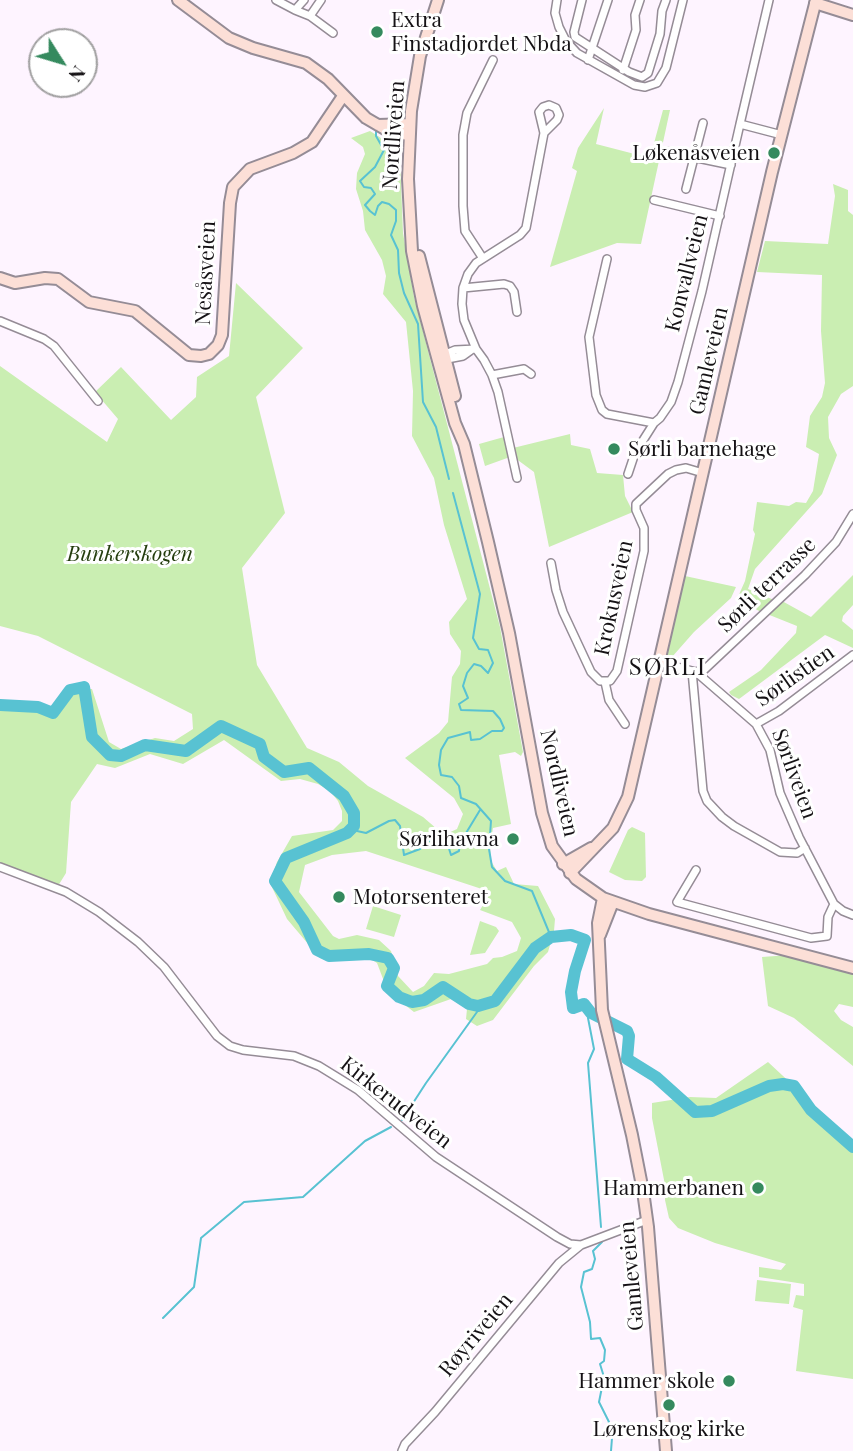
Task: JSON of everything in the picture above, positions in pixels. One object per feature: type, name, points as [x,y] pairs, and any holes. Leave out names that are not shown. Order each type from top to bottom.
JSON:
[{"type":"street","points":[[178,0],[229,38],[243,45],[306,63],[323,75],[360,114],[378,125],[409,129]]},
{"type":"street","points":[[276,0],[310,16],[333,33]]},
{"type":"street","points":[[295,10],[304,0]]},
{"type":"street","points":[[310,16],[321,0]]},
{"type":"street","name":"Nordliveien","points":[[438,0],[421,56],[409,129],[408,192],[412,251],[417,283],[443,358],[509,633],[541,813],[552,846],[566,869],[587,889],[608,900],[853,968]]},
{"type":"street","points":[[557,0],[556,19],[564,38],[577,52],[621,78],[645,87],[657,83],[666,68],[683,0]]},
{"type":"street","points":[[582,0],[574,35],[623,68],[642,77],[648,73],[660,34],[666,0]]},
{"type":"street","points":[[588,60],[608,0]]},
{"type":"street","points":[[621,78],[636,30],[635,15],[639,0]]},
{"type":"street","name":"Konvallveien","points":[[628,474],[635,453],[671,402],[678,382],[732,165],[769,0]]},
{"type":"street","points":[[815,2],[853,15]]},
{"type":"street","name":"Gamleveien","points":[[566,869],[597,845],[617,823],[628,797],[815,2]]},
{"type":"street","points":[[660,34],[674,37]]},
{"type":"street","points":[[482,257],[465,231],[463,135],[467,113],[494,60]]},
{"type":"street","name":"Nesåsveien","points":[[0,278],[19,284],[45,278],[58,279],[89,302],[135,311],[189,355],[208,354],[220,342],[223,330],[233,187],[250,169],[299,150],[312,142],[343,96]]},
{"type":"street","points":[[686,189],[703,123]]},
{"type":"street","points":[[740,124],[782,135]]},
{"type":"street","points":[[517,478],[492,375],[473,350],[464,320],[463,288],[468,274],[482,257],[513,240],[526,228],[544,133]]},
{"type":"street","points":[[664,151],[732,165]]},
{"type":"street","points":[[654,200],[719,216]]},
{"type":"street","points":[[607,259],[589,337],[599,403],[607,414],[654,423]]},
{"type":"street","points":[[463,288],[504,284],[510,286],[514,292],[517,312]]},
{"type":"street","points":[[0,321],[44,339],[54,346],[98,401]]},
{"type":"street","points":[[443,358],[463,356],[473,350]]},
{"type":"street","points":[[492,375],[524,369],[531,374]]},
{"type":"street","name":"Krokusveien","points":[[551,563],[563,612],[591,672],[600,681],[610,681],[617,671],[644,551],[645,534],[636,504],[668,474],[676,470],[686,468],[703,473]]},
{"type":"street","name":"Sørli terrasse","points":[[694,672],[705,669],[805,575],[836,542],[853,514]]},
{"type":"street","name":"Sørlistien","points":[[756,724],[851,661]]},
{"type":"street","name":"Sørliveien","points":[[658,662],[694,672],[756,724],[770,750],[788,815],[834,904]]},
{"type":"street","points":[[694,672],[703,791],[707,800],[728,822],[780,852],[797,853],[805,848]]},
{"type":"street","points":[[605,682],[609,700],[625,724]]},
{"type":"street","name":"Kirkerudveien","points":[[0,867],[66,892],[99,912],[138,942],[164,967],[217,1036],[230,1046],[294,1056],[319,1066],[358,1090],[436,1157],[557,1237],[570,1244],[581,1245]]},
{"type":"street","points":[[696,870],[677,902],[811,938],[827,936],[828,917],[834,904],[853,915]]},
{"type":"street","name":"Gamleveien","points":[[608,900],[600,935],[601,999],[605,1028],[632,1135],[647,1220],[666,1451]]},
{"type":"street","points":[[581,1245],[647,1220]]},
{"type":"street","name":"Røyriveien","points":[[402,1451],[405,1444],[435,1412],[559,1263],[581,1245]]},
{"type":"green space","points":[[604,108],[596,144],[650,158],[663,110],[670,110],[641,244],[617,243],[550,267],[577,171],[572,168],[578,148]]},
{"type":"green space","name":"Bunkerskogen","points":[[370,131],[392,145],[400,159],[403,233],[414,297],[500,627],[523,752],[521,756],[515,752],[499,755],[511,824],[493,828],[491,861],[497,871],[506,867],[514,884],[538,886],[555,919],[548,952],[493,1020],[477,1026],[466,1019],[467,1009],[451,999],[414,1012],[388,992],[377,963],[366,956],[325,960],[320,958],[287,919],[270,883],[277,862],[292,836],[333,830],[342,821],[338,801],[330,791],[318,784],[300,779],[281,781],[224,740],[183,764],[150,754],[115,768],[97,764],[71,802],[66,873],[58,886],[0,864],[0,705],[30,704],[54,715],[72,689],[92,689],[109,742],[121,749],[155,738],[174,741],[193,729],[192,714],[38,636],[0,626],[0,366],[107,442],[118,419],[95,392],[121,367],[171,420],[196,397],[197,377],[229,356],[236,283],[303,348],[256,397],[285,513],[242,568],[257,665],[307,748],[339,762],[368,786],[423,817],[444,835],[457,829],[463,814],[454,798],[405,758],[439,733],[448,722],[452,677],[460,664],[461,651],[450,634],[449,622],[467,599],[444,525],[434,478],[412,436],[413,391],[406,322],[383,294],[386,276],[382,260],[365,230],[363,211],[356,189],[357,173],[365,154],[363,147],[351,138]],"holes":[[[366,851],[491,892],[480,910],[512,922],[521,938],[517,951],[493,958],[487,964],[449,974],[434,973],[424,986],[413,992],[398,976],[391,951],[379,940],[357,935],[339,939],[333,936],[299,892],[305,865],[332,855]]]},
{"type":"green space","points":[[833,184],[848,190],[848,211],[853,215],[853,386],[841,394],[828,417],[829,438],[837,455],[822,494],[755,569],[748,589],[774,600],[761,612],[737,599],[745,581],[755,534],[753,530],[757,502],[789,506],[796,502],[806,503],[813,491],[819,454],[806,447],[810,416],[822,397],[825,383],[821,331],[822,275],[757,272],[765,241],[828,244],[835,196]]},
{"type":"green space","points":[[570,434],[571,445],[590,449],[597,473],[623,475],[625,496],[633,512],[549,547],[534,472],[515,458],[513,448]]},
{"type":"green space","points":[[504,437],[510,457],[485,466],[479,444]]},
{"type":"green space","points":[[853,575],[853,605],[842,621],[853,630],[853,648],[825,635],[739,699],[731,695],[729,692],[761,670],[796,633],[797,626],[767,614],[782,601],[811,617]]},
{"type":"green space","points":[[685,576],[736,587],[731,598],[694,632],[672,657],[667,657]]},
{"type":"green space","points":[[632,827],[645,833],[646,877],[642,881],[625,880],[609,872],[628,830]]},
{"type":"green space","points":[[373,906],[401,915],[394,937],[366,929]]},
{"type":"green space","points":[[480,921],[496,927],[499,931],[485,953],[470,955]]},
{"type":"green space","points":[[789,955],[853,973],[853,1007],[839,1004],[834,1011],[841,1020],[853,1027],[853,1066],[794,1018],[768,1006],[762,957]]},
{"type":"green space","points":[[768,1062],[853,1141],[853,1379],[796,1371],[803,1310],[793,1307],[796,1295],[804,1296],[804,1284],[759,1277],[759,1267],[781,1270],[786,1264],[715,1243],[678,1228],[669,1218],[652,1118],[652,1103],[690,1097],[716,1098]]},
{"type":"green space","points":[[757,1280],[791,1284],[789,1304],[755,1301]]},
{"type":"waterway","points":[[376,131],[384,150],[375,167],[360,181],[375,194],[365,205],[375,215],[382,202],[396,210],[396,221],[391,235],[398,250],[399,273],[404,293],[418,324],[423,402],[436,427],[449,479]]},
{"type":"waterway","points":[[453,493],[480,594],[473,638],[479,649],[488,650],[493,663],[488,673],[481,666],[474,664],[467,673],[463,686],[468,698],[459,704],[461,710],[493,711],[504,728],[502,731],[492,731],[480,739],[471,740],[470,732],[448,738],[441,750],[441,775],[452,777],[459,786],[461,798],[476,804],[491,821],[489,849],[492,867],[505,881],[532,891],[551,937]]},
{"type":"waterway","points":[[0,705],[38,707],[53,713],[70,690],[84,687],[92,737],[110,755],[121,756],[145,745],[186,751],[221,726],[260,744],[264,757],[284,772],[309,768],[344,796],[354,813],[354,826],[347,833],[286,858],[275,881],[304,922],[317,950],[329,956],[369,954],[388,958],[394,968],[387,986],[399,997],[412,1002],[424,1000],[443,987],[469,1004],[478,1006],[495,1001],[535,948],[551,937],[571,935],[585,940],[571,992],[573,1008],[584,1004],[591,1013],[627,1031],[627,1059],[656,1077],[695,1112],[712,1111],[769,1086],[794,1086],[811,1110],[853,1147]]},
{"type":"waterway","points":[[354,826],[357,831],[366,833],[395,820],[400,826],[404,855],[420,849],[428,841],[446,839],[451,855],[459,851],[460,843],[480,810]]},
{"type":"waterway","points":[[402,1120],[482,1005]]},
{"type":"waterway","points":[[591,1013],[588,1018],[594,1049],[588,1063],[601,1227]]},
{"type":"waterway","points":[[163,1318],[194,1287],[201,1238],[244,1202],[303,1197],[365,1141],[391,1127]]},
{"type":"waterway","points":[[602,1242],[593,1251],[595,1259],[592,1269],[584,1272],[581,1287],[590,1322],[591,1339],[600,1338],[605,1350],[604,1361],[600,1364],[604,1377],[599,1402],[609,1422],[607,1430],[612,1438],[611,1451]]},
{"type":"place","name":"Extra Finstadjordet Nbda","points":[[377,32]]},
{"type":"place","name":"Løkenåsveien","points":[[774,153]]},
{"type":"place","name":"Sørli barnehage","points":[[614,449]]},
{"type":"place","name":"Sørlihavna","points":[[513,839]]},
{"type":"place","name":"Motorsenteret","points":[[339,897]]},
{"type":"place","name":"Hammerbanen","points":[[758,1188]]},
{"type":"place","name":"Hammer skole","points":[[729,1381]]},
{"type":"place","name":"Lørenskog kirke","points":[[669,1405]]},
{"type":"district","name":"SØRLI","points":[[668,668]]}]
